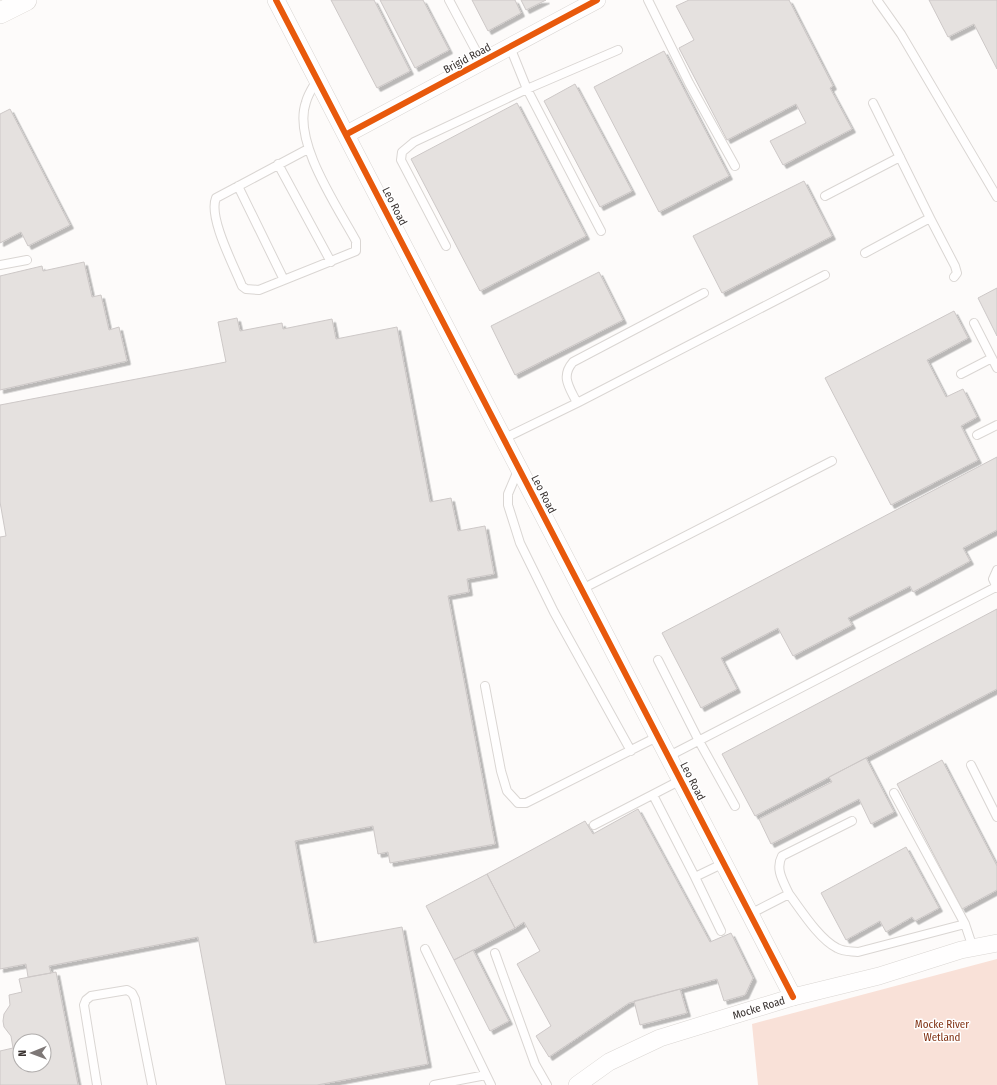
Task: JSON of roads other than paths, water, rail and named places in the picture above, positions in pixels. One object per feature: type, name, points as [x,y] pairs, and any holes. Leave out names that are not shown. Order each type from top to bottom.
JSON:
[{"type":"street","name":"Leo Road","points":[[276,0],[318,78],[503,439],[519,467],[793,997]]},
{"type":"street","name":"Brigid Road","points":[[347,134],[597,0]]},
{"type":"street","name":"Mocke Road","points":[[577,1085],[609,1062],[660,1038],[793,997],[879,976],[973,948],[997,943]]},
{"type":"lane","points":[[449,0],[482,62]]},
{"type":"lane","points":[[648,0],[690,83],[735,166]]},
{"type":"lane","points":[[877,0],[901,34],[997,197]]},
{"type":"lane","points":[[510,47],[527,89],[601,231]]},
{"type":"lane","points":[[446,246],[401,160],[402,152],[414,142],[527,89],[618,50]]},
{"type":"lane","points":[[308,149],[216,198],[213,204],[213,211],[242,286],[246,289],[259,290],[356,251],[356,241],[308,149],[304,133],[303,118],[306,102],[318,78]]},
{"type":"lane","points":[[873,103],[955,266],[957,274],[954,277]]},
{"type":"lane","points":[[825,196],[900,157]]},
{"type":"lane","points":[[278,164],[331,262]]},
{"type":"lane","points":[[238,186],[284,280]]},
{"type":"lane","points":[[865,252],[930,218]]},
{"type":"lane","points":[[0,265],[27,260]]},
{"type":"lane","points":[[503,439],[577,403],[825,275]]},
{"type":"lane","points":[[577,403],[565,377],[567,368],[573,362],[704,293]]},
{"type":"lane","points":[[974,324],[997,368]]},
{"type":"lane","points":[[961,374],[992,358]]},
{"type":"lane","points":[[977,435],[997,425]]},
{"type":"lane","points":[[582,589],[832,461]]},
{"type":"lane","points":[[519,467],[508,494],[508,505],[520,544],[554,612],[631,751]]},
{"type":"lane","points":[[669,756],[996,588],[993,580],[997,570]]},
{"type":"lane","points":[[658,660],[699,741],[735,806]]},
{"type":"lane","points":[[485,686],[501,771],[507,791],[518,802],[526,803],[658,736]]},
{"type":"lane","points":[[971,765],[997,817]]},
{"type":"lane","points":[[594,825],[681,780]]},
{"type":"lane","points":[[894,793],[965,924],[973,948]]},
{"type":"lane","points":[[653,795],[721,932]]},
{"type":"lane","points":[[852,821],[782,856],[779,862],[779,870],[789,894],[820,933],[836,948],[845,951],[858,952],[965,924]]},
{"type":"lane","points":[[695,877],[724,863]]},
{"type":"lane","points":[[750,914],[789,894]]},
{"type":"lane","points":[[424,949],[491,1085]]},
{"type":"lane","points":[[495,953],[536,1064],[546,1085]]},
{"type":"lane","points":[[97,1085],[84,1005],[86,1000],[91,996],[127,990],[132,993],[135,999],[152,1085]]},
{"type":"lane","points":[[434,1085],[486,1075]]},
{"type":"park label","name":"Mocke River Wetland","points":[[942,1030]]}]
